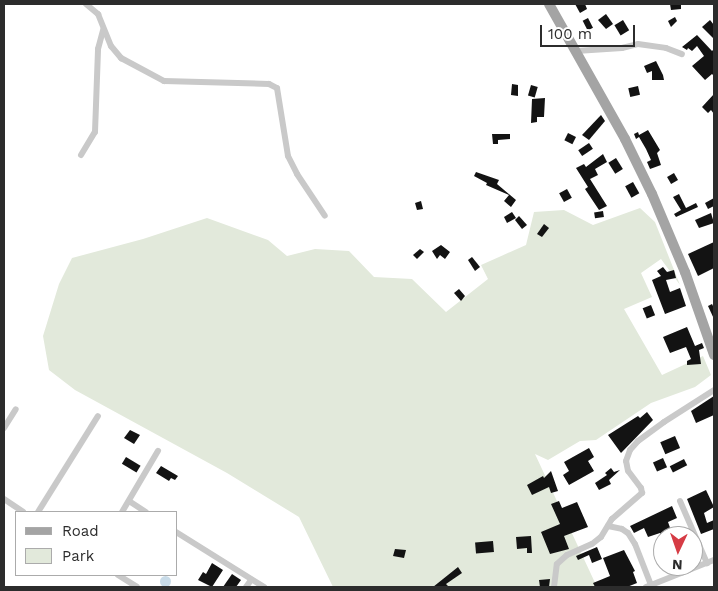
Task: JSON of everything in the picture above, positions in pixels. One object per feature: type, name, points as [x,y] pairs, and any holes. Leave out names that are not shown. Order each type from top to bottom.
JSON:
[{"type":"main road","points":[[549,4],[626,139],[652,194],[684,272],[714,355]]},
{"type":"street","points":[[86,4],[98,14],[111,46],[121,58],[164,82],[268,84],[277,88],[288,156],[296,174],[325,216]]},
{"type":"street","points":[[81,155],[95,132],[98,49],[103,30]]},
{"type":"street","points":[[576,51],[622,48],[638,44],[666,48],[682,54]]},
{"type":"street","points":[[554,587],[557,564],[567,555],[592,544],[601,537],[619,512],[642,493],[641,488],[628,471],[626,461],[630,450],[638,441],[664,422],[714,390]]},
{"type":"street","points":[[4,428],[16,409]]},
{"type":"street","points":[[39,511],[98,416]]},
{"type":"street","points":[[123,511],[158,451]]},
{"type":"street","points":[[4,499],[22,511]]},
{"type":"street","points":[[129,501],[144,511]]},
{"type":"street","points":[[608,526],[622,529],[628,533],[635,544],[648,586],[711,561],[680,501]]},
{"type":"street","points":[[178,533],[264,587]]},
{"type":"street","points":[[120,576],[137,587]]},
{"type":"street","points":[[246,587],[250,580]]},
{"type":"green space","points":[[640,208],[655,222],[680,285],[661,259],[641,273],[652,297],[624,309],[662,375],[703,356],[711,375],[695,387],[651,403],[596,440],[580,441],[548,460],[535,454],[597,587],[333,587],[299,517],[227,473],[75,390],[49,370],[43,336],[59,284],[72,258],[143,239],[207,218],[268,240],[287,256],[315,249],[349,251],[374,277],[412,279],[446,312],[488,279],[481,265],[526,245],[534,212],[564,210],[593,225]]},
{"type":"water","points":[[163,576],[167,576],[170,579],[169,585],[165,587],[159,581]]},
{"type":"building","points":[[575,4],[585,4],[587,9],[580,13]]},
{"type":"building","points":[[670,4],[681,4],[681,9],[671,10]]},
{"type":"building","points":[[606,14],[613,24],[606,29],[598,20]]},
{"type":"building","points":[[675,17],[677,21],[671,27],[668,21]]},
{"type":"building","points":[[588,18],[593,28],[588,31],[583,21]]},
{"type":"building","points":[[623,20],[629,30],[621,35],[614,25]]},
{"type":"building","points":[[710,20],[714,25],[714,39],[702,27]]},
{"type":"building","points":[[697,35],[712,51],[714,49],[714,76],[712,74],[705,80],[692,66],[704,56],[697,46],[692,51],[682,47]]},
{"type":"building","points":[[656,61],[664,80],[652,80],[652,71],[647,73],[644,66]]},
{"type":"building","points":[[512,84],[518,85],[518,96],[511,95]]},
{"type":"building","points":[[531,85],[538,87],[535,98],[528,96]]},
{"type":"building","points":[[638,86],[640,95],[630,97],[628,88]]},
{"type":"building","points":[[714,94],[714,114],[711,110],[708,113],[702,107]]},
{"type":"building","points":[[545,98],[544,117],[537,117],[537,122],[531,123],[532,99]]},
{"type":"building","points":[[601,115],[605,121],[589,140],[582,135]]},
{"type":"building","points":[[648,130],[660,150],[657,153],[661,165],[650,169],[647,162],[651,160],[646,149],[639,137],[636,139],[634,134],[638,132],[639,135]]},
{"type":"building","points":[[568,133],[576,137],[572,144],[564,140]]},
{"type":"building","points":[[492,134],[510,134],[510,139],[498,140],[498,144],[493,144]]},
{"type":"building","points":[[589,143],[593,149],[582,156],[578,150]]},
{"type":"building","points":[[603,154],[607,162],[595,169],[598,175],[590,179],[607,206],[599,210],[585,189],[588,187],[576,168],[584,164],[586,167]]},
{"type":"building","points":[[616,158],[623,169],[615,174],[608,163]]},
{"type":"building","points":[[476,172],[499,180],[497,184],[516,200],[511,207],[504,201],[509,195],[486,185],[487,183],[474,176]]},
{"type":"building","points":[[674,173],[678,180],[671,184],[667,177]]},
{"type":"building","points":[[633,182],[639,193],[631,198],[625,186]]},
{"type":"building","points":[[567,189],[572,198],[564,202],[559,193]]},
{"type":"building","points":[[679,194],[686,208],[696,203],[698,207],[676,217],[674,214],[681,210],[673,197]]},
{"type":"building","points":[[714,198],[714,206],[708,209],[705,203]]},
{"type":"building","points":[[421,201],[423,209],[417,210],[415,203]]},
{"type":"building","points":[[603,211],[604,217],[595,218],[594,212]]},
{"type":"building","points":[[512,212],[516,218],[507,223],[504,217]]},
{"type":"building","points":[[711,213],[714,223],[699,228],[695,220]]},
{"type":"building","points":[[519,216],[527,225],[522,229],[515,220]]},
{"type":"building","points":[[544,224],[549,228],[542,237],[537,234]]},
{"type":"building","points":[[714,242],[714,268],[698,276],[688,254]]},
{"type":"building","points":[[441,245],[450,252],[445,259],[440,255],[437,259],[432,251]]},
{"type":"building","points":[[420,249],[424,252],[417,259],[413,255]]},
{"type":"building","points":[[472,257],[480,267],[475,271],[468,260]]},
{"type":"building","points":[[663,267],[667,272],[674,270],[676,278],[666,280],[670,292],[680,288],[686,306],[665,314],[652,280],[661,276],[657,271]]},
{"type":"building","points":[[459,289],[465,296],[461,301],[454,293]]},
{"type":"building","points":[[712,304],[714,308],[714,319],[708,306]]},
{"type":"building","points":[[651,305],[655,315],[647,319],[643,308]]},
{"type":"building","points":[[687,327],[695,346],[702,343],[704,348],[699,350],[701,364],[687,365],[687,361],[691,359],[686,347],[670,353],[663,337]]},
{"type":"building","points":[[714,396],[714,415],[696,423],[691,411]]},
{"type":"building","points":[[647,412],[653,420],[621,453],[608,435],[638,416],[640,418]]},
{"type":"building","points":[[130,430],[140,435],[134,444],[124,438]]},
{"type":"building","points":[[675,436],[680,448],[665,454],[660,442]]},
{"type":"building","points":[[589,448],[594,457],[588,461],[594,471],[569,485],[563,475],[569,471],[564,462]]},
{"type":"building","points":[[126,457],[141,466],[136,473],[122,464]]},
{"type":"building","points":[[663,458],[667,467],[657,472],[653,462]]},
{"type":"building","points":[[684,459],[687,465],[673,473],[670,466]]},
{"type":"building","points":[[161,466],[178,476],[175,480],[171,478],[169,481],[156,473]]},
{"type":"building","points":[[611,468],[614,472],[620,470],[609,480],[611,484],[599,490],[595,483],[607,475],[605,473]]},
{"type":"building","points":[[551,471],[558,491],[551,493],[549,487],[532,495],[527,485],[543,476],[544,478]]},
{"type":"building","points":[[706,490],[714,507],[704,513],[707,523],[714,520],[714,529],[703,533],[703,526],[698,526],[687,499]]},
{"type":"building","points":[[559,501],[562,508],[577,502],[588,527],[564,536],[569,549],[550,554],[541,532],[560,524],[551,504]]},
{"type":"building","points":[[672,506],[677,518],[668,522],[669,526],[653,526],[653,535],[648,537],[644,528],[634,533],[630,526]]},
{"type":"building","points":[[531,536],[532,553],[527,553],[527,548],[517,549],[516,537]]},
{"type":"building","points":[[493,541],[494,552],[476,554],[475,543]]},
{"type":"building","points":[[597,547],[602,559],[592,563],[589,555],[578,560],[576,556]]},
{"type":"building","points":[[395,549],[406,550],[404,558],[393,556]]},
{"type":"building","points":[[624,550],[635,571],[633,572],[637,583],[627,587],[595,587],[593,583],[610,576],[603,558]]},
{"type":"building","points":[[212,563],[223,570],[212,587],[198,580],[203,572],[206,574]]},
{"type":"building","points":[[458,567],[462,573],[446,584],[449,587],[433,587]]},
{"type":"building","points":[[232,574],[241,580],[236,587],[223,587]]},
{"type":"building","points":[[550,579],[549,587],[540,587],[539,580]]}]
